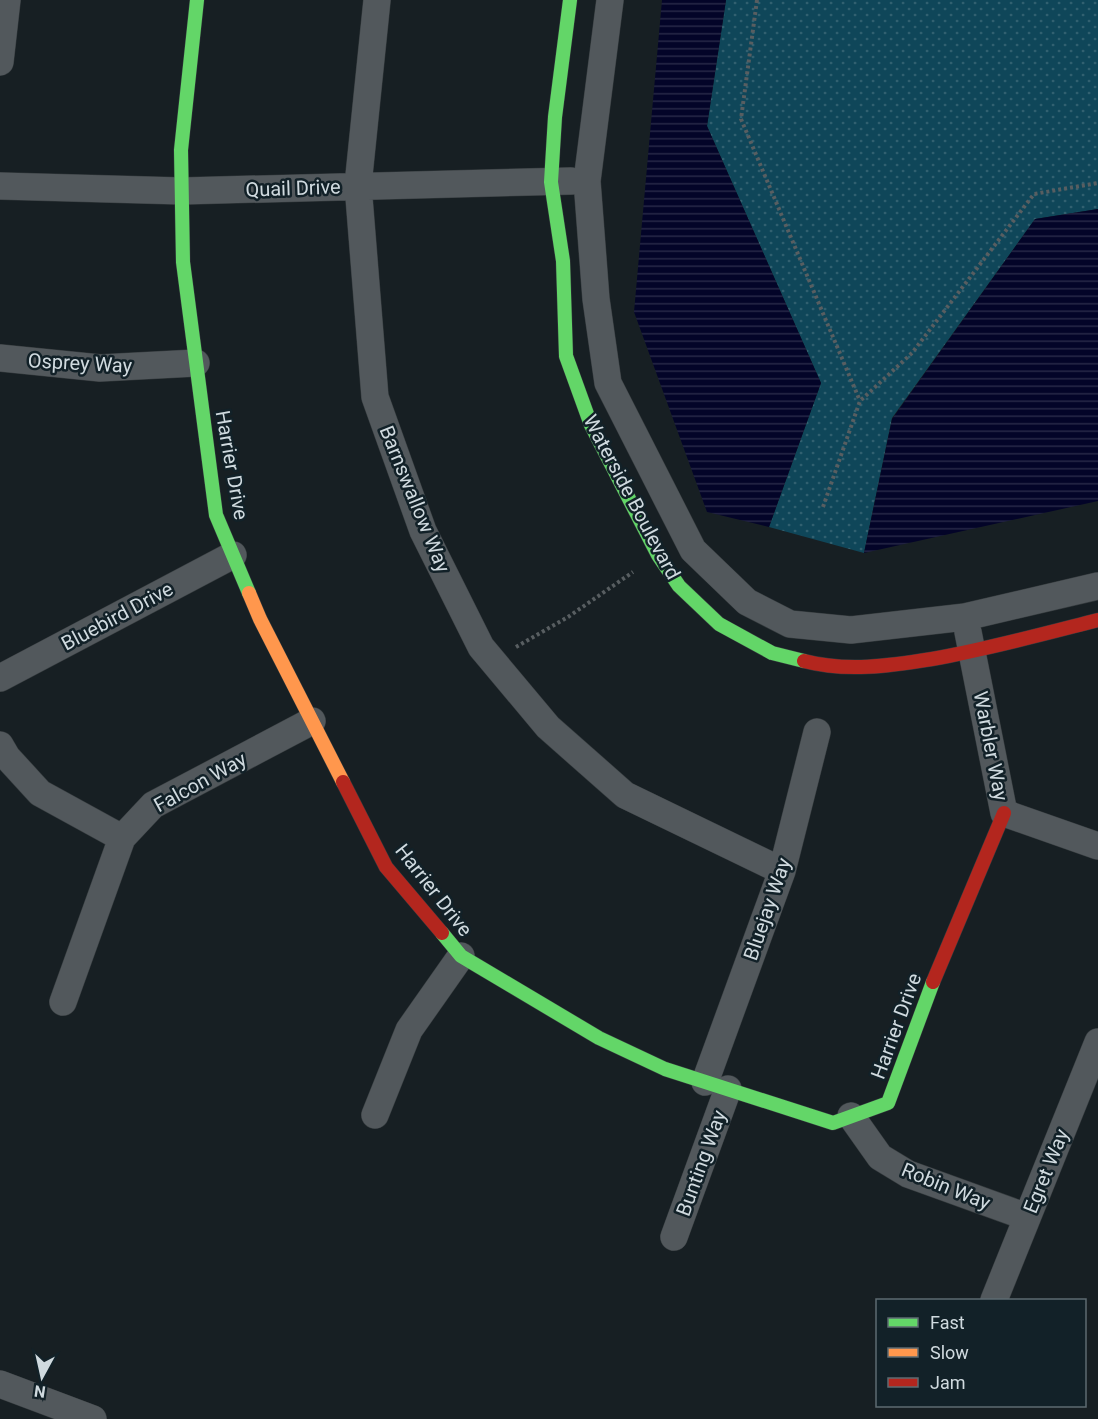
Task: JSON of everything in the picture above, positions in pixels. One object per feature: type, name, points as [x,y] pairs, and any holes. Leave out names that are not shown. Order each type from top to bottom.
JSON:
[{"type":"street","points":[[0,62],[7,0]]},
{"type":"street","name":"Harrier Drive","points":[[197,0],[181,150],[183,262],[216,515],[260,618],[386,867],[461,956],[599,1038],[665,1069],[833,1123],[888,1103],[922,1008],[1004,813]]},
{"type":"street","name":"Barnswallow Way","points":[[377,0],[358,185],[375,397],[423,531],[481,647],[548,726],[625,795],[782,871]]},
{"type":"street","name":"Waterside Boulevard","points":[[570,0],[555,117],[551,182],[563,261],[566,356],[591,425],[658,555],[679,586],[719,624],[772,653],[818,665],[873,668],[972,652],[1098,620]]},
{"type":"street","name":"Waterside Boulevard","points":[[610,0],[587,181],[596,299],[608,383],[693,550],[747,602],[790,624],[851,630],[965,617],[1098,586]]},
{"type":"street","name":"Quail Drive","points":[[0,186],[182,191],[587,181]]},
{"type":"street","name":"Osprey Way","points":[[0,358],[100,368],[196,363]]},
{"type":"street","name":"Bluebird Drive","points":[[0,678],[233,555]]},
{"type":"street","name":"Warbler Way","points":[[965,617],[1004,813],[1098,846]]},
{"type":"street","name":"Falcon Way","points":[[63,1002],[123,838],[153,805],[312,721]]},
{"type":"street","name":"Bluejay Way","points":[[716,1086],[782,871],[817,732]]},
{"type":"street","points":[[0,745],[7,757],[40,793],[123,838]]},
{"type":"street","points":[[375,1115],[409,1030],[461,956]]},
{"type":"street","name":"Egret Way","points":[[994,1299],[1098,1042]]},
{"type":"street","name":"Bunting Way","points":[[674,1237],[716,1086]]},
{"type":"street","name":"Robin Way","points":[[851,1116],[880,1157],[908,1174],[1027,1217]]},
{"type":"street","points":[[0,1384],[93,1419]]},
{"type":"path","points":[[757,0],[741,118],[860,401]]},
{"type":"path","points":[[823,507],[860,401],[912,353],[1034,194],[1098,183]]},
{"type":"path","points":[[492,660],[568,617],[658,555]]},
{"type":"shaded area","points":[[662,0],[726,0],[707,126],[821,383],[769,527],[707,512],[634,312]]},
{"type":"shaded area","points":[[726,0],[1098,0],[1098,209],[1035,219],[892,418],[864,553],[769,527],[821,383],[707,126]]},
{"type":"shaded area","points":[[1098,209],[1098,501],[864,553],[892,419],[1035,219]]},
{"type":"traffic: fast","points":[[197,0],[181,150],[183,262],[216,515],[249,593]]},
{"type":"traffic: fast","points":[[570,0],[555,117],[551,182],[563,261],[566,356],[591,425],[658,555],[679,586],[719,624],[772,653],[804,661]]},
{"type":"traffic: fast","points":[[442,933],[461,956],[599,1038],[665,1069],[833,1123],[888,1103],[933,982]]},
{"type":"traffic: slow","points":[[249,593],[343,782]]},
{"type":"traffic: jam","points":[[804,661],[852,667],[900,664],[974,651],[1098,620]]},
{"type":"traffic: jam","points":[[343,782],[386,867],[442,933]]},
{"type":"traffic: jam","points":[[933,982],[1004,813]]}]
